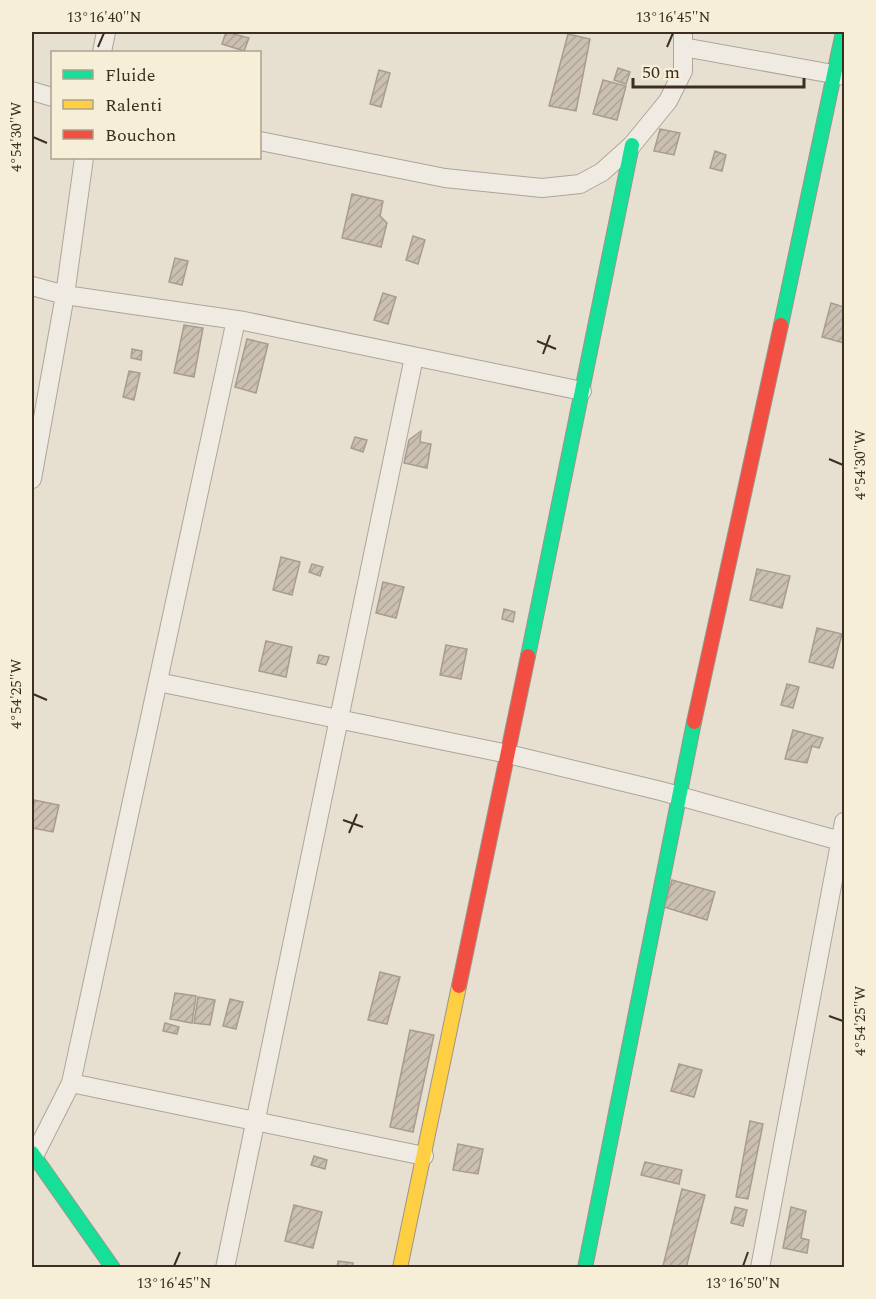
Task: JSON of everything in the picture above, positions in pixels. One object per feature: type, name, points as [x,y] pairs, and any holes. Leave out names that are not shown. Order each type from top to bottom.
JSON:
[{"type":"street","points":[[102,51],[106,32]]},
{"type":"street","points":[[585,1268],[678,796],[839,75],[843,32]]},
{"type":"street","points":[[261,141],[445,177],[542,188],[580,184],[602,172],[632,145],[668,101],[683,71],[683,39],[839,75]]},
{"type":"street","points":[[32,91],[51,97]]},
{"type":"street","points":[[400,1268],[632,145]]},
{"type":"street","points":[[32,478],[65,295],[84,159]]},
{"type":"street","points":[[32,286],[65,295],[236,320],[582,391]]},
{"type":"street","points":[[104,1263],[33,1155],[71,1083],[236,320]]},
{"type":"street","points":[[225,1268],[414,357]]},
{"type":"street","points":[[158,682],[508,754],[678,796],[842,841]]},
{"type":"street","points":[[760,1268],[844,822]]},
{"type":"street","points":[[71,1083],[424,1156]]},
{"type":"building","points":[[226,32],[249,38],[244,51],[222,44]]},
{"type":"building","points":[[568,34],[590,39],[576,111],[549,106]]},
{"type":"building","points":[[618,68],[630,72],[626,84],[614,80]]},
{"type":"building","points":[[379,70],[390,73],[381,107],[370,104]]},
{"type":"building","points":[[603,80],[626,86],[617,120],[593,114]]},
{"type":"building","points":[[660,129],[680,133],[674,155],[654,151]]},
{"type":"building","points":[[715,151],[726,155],[722,171],[710,168]]},
{"type":"building","points":[[352,194],[383,201],[380,216],[387,223],[381,247],[342,238]]},
{"type":"building","points":[[413,236],[425,240],[418,264],[406,260]]},
{"type":"building","points":[[175,258],[188,261],[182,285],[169,282]]},
{"type":"building","points":[[383,293],[396,297],[388,324],[374,320]]},
{"type":"building","points":[[831,303],[844,307],[844,343],[822,337]]},
{"type":"building","points":[[184,325],[203,328],[194,377],[174,373]]},
{"type":"building","points":[[247,339],[268,344],[256,393],[235,387]]},
{"type":"building","points":[[132,349],[142,351],[141,360],[131,358]]},
{"type":"building","points":[[129,371],[140,373],[134,400],[123,397]]},
{"type":"building","points":[[421,431],[420,442],[431,444],[427,468],[404,463],[409,440]]},
{"type":"building","points":[[355,437],[367,440],[363,452],[351,448]]},
{"type":"building","points":[[281,557],[300,562],[292,595],[273,590]]},
{"type":"building","points":[[312,564],[323,567],[320,576],[309,572]]},
{"type":"building","points":[[757,569],[790,576],[782,608],[750,600]]},
{"type":"building","points":[[383,582],[404,587],[396,618],[376,613]]},
{"type":"building","points":[[504,609],[515,612],[513,622],[502,619]]},
{"type":"building","points":[[817,628],[842,634],[833,668],[809,662]]},
{"type":"building","points":[[266,641],[292,647],[286,677],[259,671]]},
{"type":"building","points":[[446,645],[467,649],[461,679],[440,675]]},
{"type":"building","points":[[319,655],[329,657],[326,665],[317,663]]},
{"type":"building","points":[[787,684],[799,687],[793,708],[781,705]]},
{"type":"building","points":[[793,730],[823,738],[819,748],[812,746],[807,763],[785,759]]},
{"type":"building","points":[[34,800],[59,805],[53,832],[32,828]]},
{"type":"building","points":[[672,880],[715,892],[707,920],[664,907]]},
{"type":"building","points":[[380,972],[400,977],[387,1024],[368,1020]]},
{"type":"building","points":[[175,993],[196,996],[192,1023],[170,1019]]},
{"type":"building","points":[[198,997],[215,1000],[210,1025],[194,1023]]},
{"type":"building","points":[[230,999],[243,1002],[236,1029],[223,1026]]},
{"type":"building","points":[[165,1023],[179,1027],[177,1034],[163,1031]]},
{"type":"building","points":[[410,1030],[434,1035],[413,1132],[390,1127]]},
{"type":"building","points":[[679,1064],[702,1070],[694,1097],[671,1091]]},
{"type":"building","points":[[750,1121],[763,1124],[748,1199],[736,1197]]},
{"type":"building","points":[[458,1144],[483,1149],[478,1174],[453,1170]]},
{"type":"building","points":[[314,1156],[327,1160],[325,1169],[311,1165]]},
{"type":"building","points":[[645,1162],[682,1170],[679,1184],[641,1175]]},
{"type":"building","points":[[682,1189],[705,1195],[686,1268],[668,1268],[663,1266]]},
{"type":"building","points":[[294,1205],[322,1212],[313,1248],[285,1241]]},
{"type":"building","points":[[735,1207],[747,1210],[743,1226],[731,1223]]},
{"type":"building","points":[[791,1207],[806,1211],[801,1238],[809,1240],[807,1253],[783,1248]]},
{"type":"building","points":[[338,1261],[353,1263],[352,1268],[337,1268]]},
{"type":"traffic: fast","points":[[781,325],[843,32]]},
{"type":"traffic: fast","points":[[528,656],[632,145]]},
{"type":"traffic: fast","points":[[585,1268],[694,722]]},
{"type":"traffic: fast","points":[[32,1153],[113,1268]]},
{"type":"traffic: slow","points":[[400,1268],[459,986]]},
{"type":"traffic: jam","points":[[694,722],[781,325]]},
{"type":"traffic: jam","points":[[459,986],[528,656]]}]
